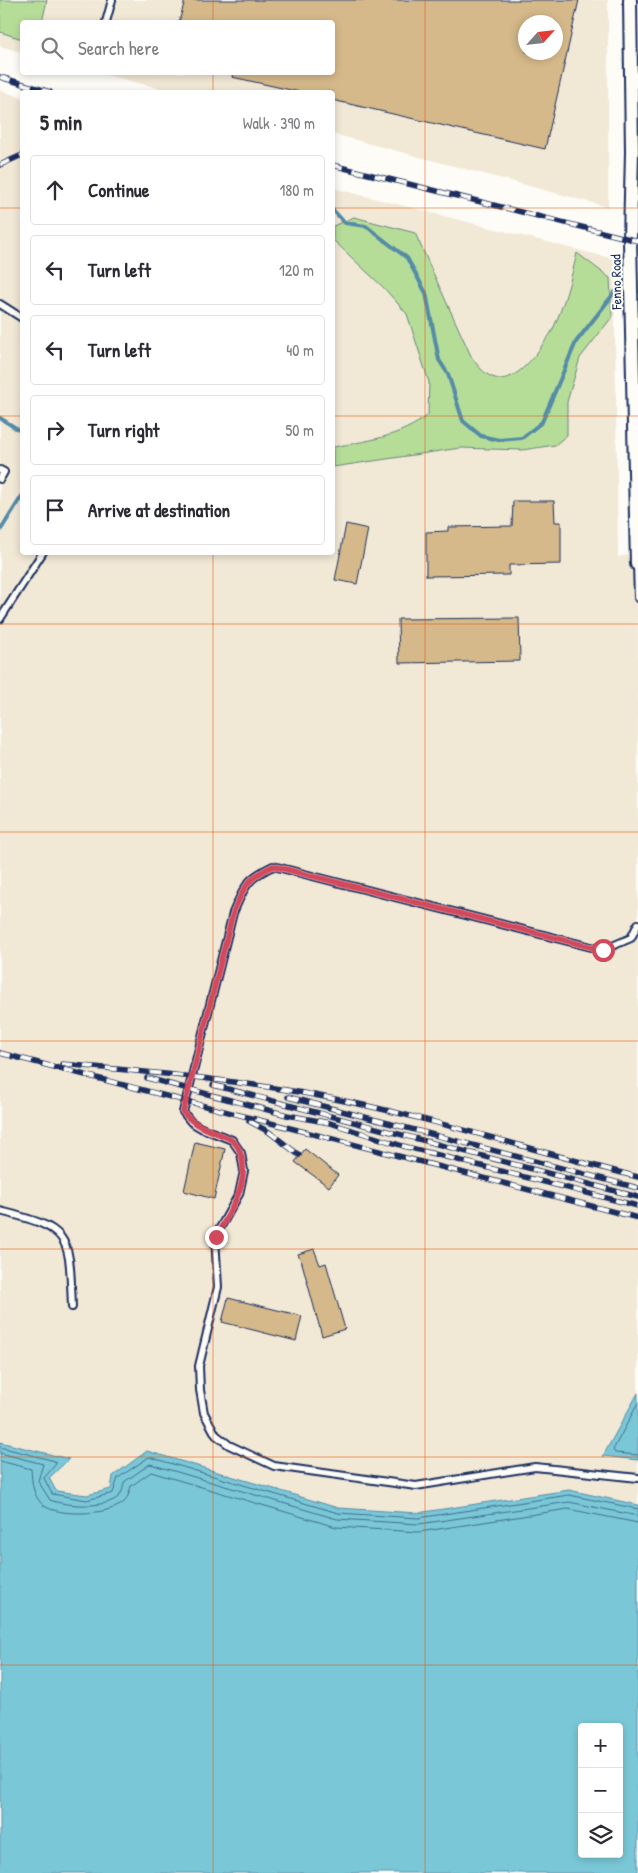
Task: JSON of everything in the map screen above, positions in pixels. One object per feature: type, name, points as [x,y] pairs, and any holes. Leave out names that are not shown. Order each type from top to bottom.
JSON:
[{"type":"street","name":"Fenno Road","points":[[630,0],[635,80],[630,239],[637,564]]},
{"type":"lane","points":[[107,20],[112,0]]},
{"type":"lane","points":[[0,304],[20,317]]},
{"type":"lane","points":[[0,470],[4,472],[0,479]]},
{"type":"lane","points":[[0,619],[41,555]]},
{"type":"lane","points":[[637,564],[638,598]]},
{"type":"lane","points":[[638,924],[631,938],[603,950],[273,866],[254,876],[244,888],[233,913],[183,1112],[191,1122],[201,1128],[232,1140],[241,1153],[244,1171],[239,1194],[216,1237],[218,1287],[199,1366],[200,1390],[204,1413],[216,1435],[229,1445],[274,1466],[416,1486],[535,1466],[638,1478]]},
{"type":"lane","points":[[0,1211],[35,1220],[61,1235],[70,1253],[72,1307]]},
{"type":"shaded area","points":[[0,0],[608,0],[608,207],[335,135],[335,90],[166,90],[107,75],[335,75],[335,20],[20,20],[20,51],[0,46]]},
{"type":"shaded area","points":[[0,90],[20,97],[20,555],[335,555],[335,189],[614,259],[618,557],[638,553],[638,1505],[569,1490],[417,1513],[338,1508],[147,1452],[111,1489],[87,1495],[56,1491],[49,1478],[69,1460],[0,1478]]},
{"type":"green space","points":[[0,0],[47,0],[42,20],[20,20],[20,38],[0,32]]},
{"type":"green space","points":[[354,217],[415,233],[471,356],[480,368],[497,378],[506,378],[522,369],[551,333],[564,302],[577,253],[610,278],[612,317],[580,358],[567,402],[567,435],[555,445],[522,450],[460,448],[335,467],[335,447],[395,433],[428,415],[429,382],[407,314],[384,288],[335,242],[335,225]]},
{"type":"water","points":[[638,1393],[638,1460],[603,1456]]},
{"type":"water","points":[[0,1442],[69,1459],[49,1478],[56,1491],[87,1495],[111,1489],[113,1476],[147,1451],[338,1508],[417,1513],[569,1490],[638,1505],[638,1873],[0,1873]]},
{"type":"building","points":[[185,0],[579,0],[545,149],[335,101],[335,90],[291,90],[232,77],[232,75],[335,75],[335,20],[180,20]]},
{"type":"building","points":[[513,501],[554,501],[555,522],[561,522],[561,564],[509,565],[509,575],[426,576],[426,532],[448,531],[448,527],[512,526]]},
{"type":"building","points":[[346,524],[368,529],[357,584],[335,580]]},
{"type":"building","points":[[519,618],[520,661],[399,663],[398,619]]},
{"type":"building","points":[[195,1142],[225,1149],[214,1199],[184,1191]]},
{"type":"building","points":[[305,1149],[338,1175],[329,1187],[295,1162]]},
{"type":"building","points":[[314,1249],[320,1265],[326,1263],[345,1329],[322,1336],[298,1254]]},
{"type":"building","points":[[228,1298],[302,1316],[296,1341],[222,1322]]},
{"type":"waterway","points":[[335,212],[345,223],[366,226],[407,258],[426,293],[439,360],[448,374],[463,421],[481,436],[499,440],[522,438],[542,422],[576,342],[615,292],[638,292]]},
{"type":"waterway","points":[[0,418],[20,431]]},
{"type":"waterway","points":[[0,531],[20,499]]},
{"type":"railway","points":[[0,77],[43,90]]},
{"type":"railway","points":[[0,165],[20,156]]},
{"type":"railway","points":[[335,166],[638,241]]},
{"type":"railway","points":[[0,1053],[638,1218]]},
{"type":"railway","points":[[62,1064],[220,1080],[283,1089],[355,1103],[396,1112],[638,1177]]},
{"type":"railway","points":[[147,1078],[287,1115],[330,1123],[403,1146],[638,1206]]},
{"type":"railway","points":[[213,1085],[638,1197]]},
{"type":"railway","points":[[288,1097],[638,1188]]},
{"type":"railway","points":[[249,1121],[269,1132],[299,1155]]},
{"type":"route","points":[[216,1237],[239,1194],[244,1171],[241,1153],[232,1140],[201,1128],[191,1122],[183,1112],[233,913],[244,888],[254,876],[273,866],[603,950]]}]
